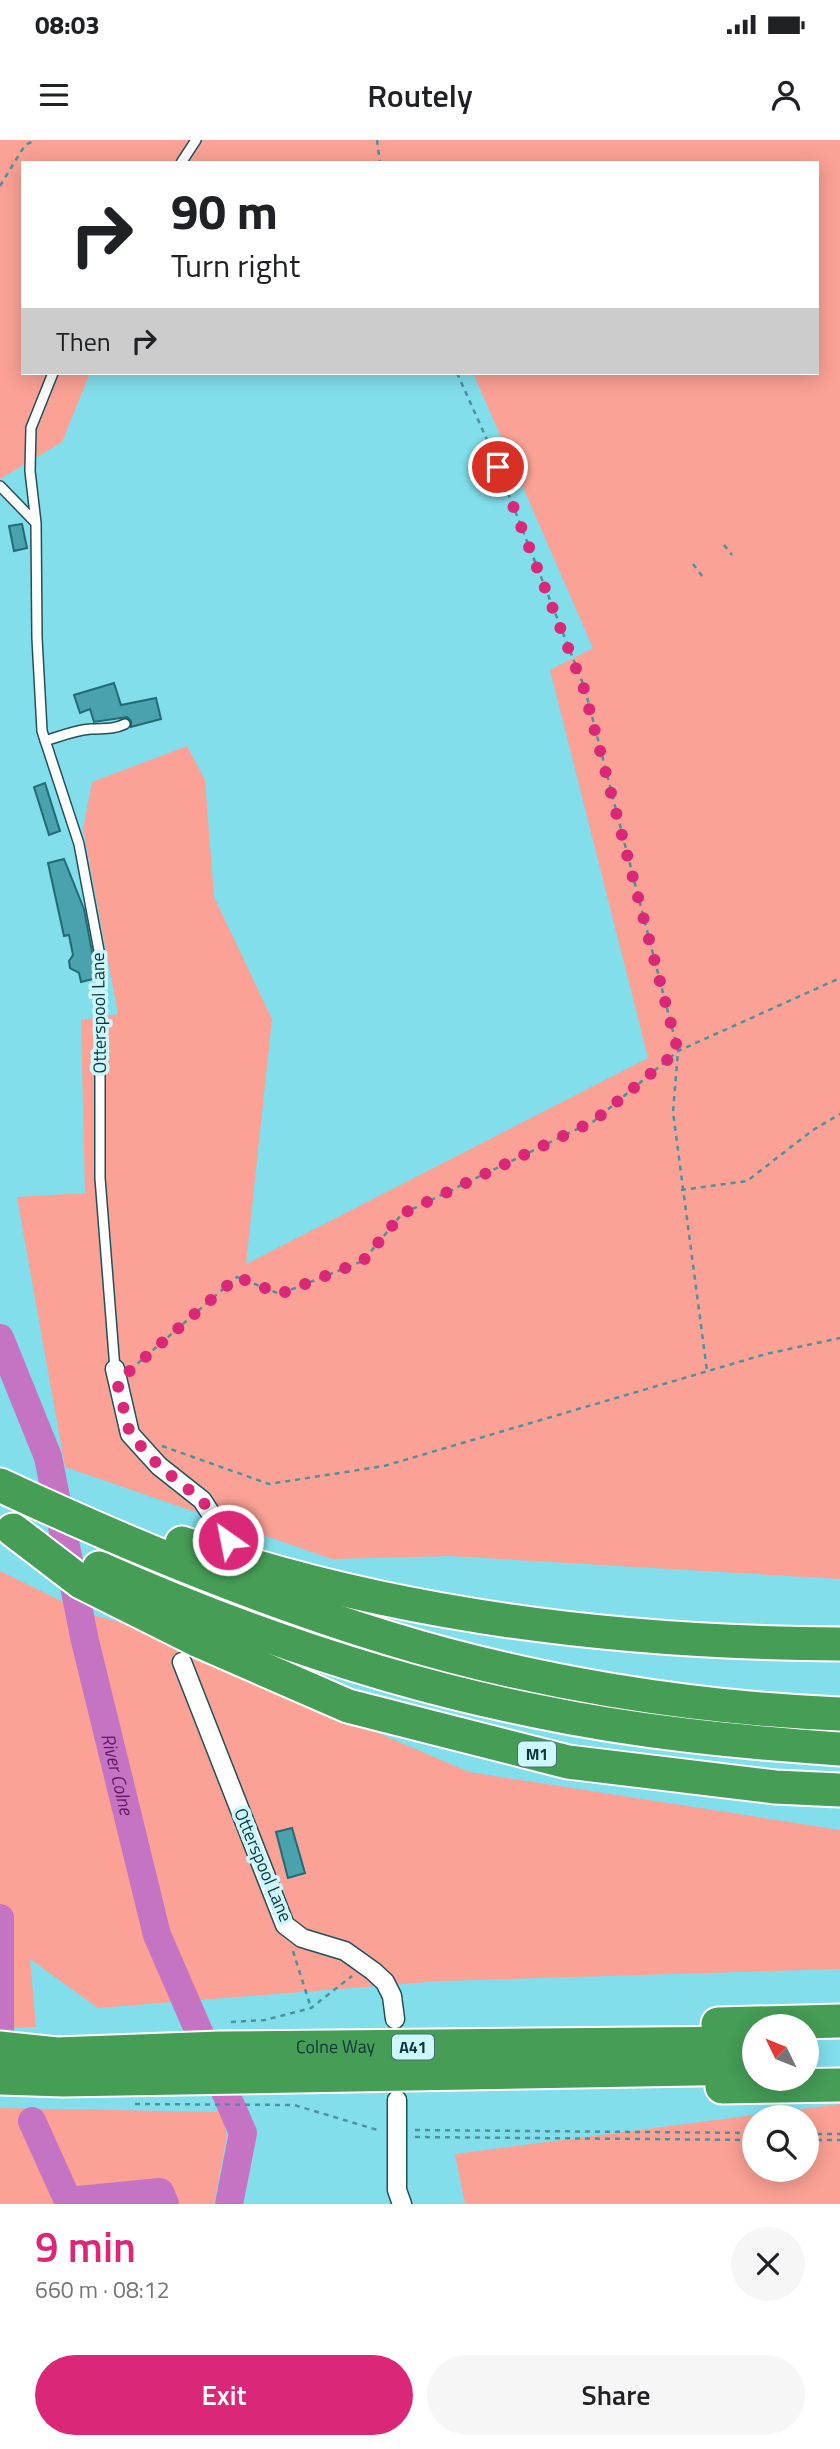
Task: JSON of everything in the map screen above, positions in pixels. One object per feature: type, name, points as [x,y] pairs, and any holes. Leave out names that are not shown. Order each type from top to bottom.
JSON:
[{"type":"highway","points":[[2,1486],[94,1518],[369,1597],[542,1626],[680,1637],[840,1644]]},
{"type":"highway","points":[[94,1518],[157,1555],[280,1602],[390,1639],[468,1660],[625,1692],[716,1704],[840,1714]]},
{"type":"highway","name":"M1","points":[[6,1527],[211,1646],[348,1706],[568,1762],[775,1787],[840,1790]]},
{"type":"highway","name":"M1","points":[[106,1583],[181,1602],[297,1646],[463,1694],[535,1711],[641,1730],[840,1749]]},
{"type":"highway","points":[[223,2035],[840,2021]]},
{"type":"highway","name":"Colne Way","points":[[169,2078],[223,2035],[742,2043]]},
{"type":"highway","points":[[819,2042],[840,2042]]},
{"type":"highway","name":"Colne Way","points":[[0,2048],[57,2054],[169,2078]]},
{"type":"highway","points":[[819,2067],[840,2066]]},
{"type":"highway","name":"Colne Way","points":[[0,2078],[62,2080],[742,2068]]},
{"type":"highway","points":[[251,2075],[425,2090],[622,2090],[840,2085]]},
{"type":"street","name":"Otterspool Lane","points":[[116,1376],[130,1434],[159,1466],[202,1500],[228,1540]]},
{"type":"street","name":"Otterspool Lane","points":[[182,1662],[285,1925],[302,1938],[345,1951],[385,1982],[392,1996],[395,2019]]},
{"type":"street","points":[[397,2100],[397,2190],[402,2204]]},
{"type":"lane","points":[[182,161],[196,140]]},
{"type":"lane","name":"Otterspool Lane","points":[[52,375],[31,428],[30,471],[36,523],[37,638],[42,731],[79,844],[100,956],[100,1178],[116,1376]]},
{"type":"lane","points":[[0,486],[36,523]]},
{"type":"lane","points":[[46,741],[71,732],[112,730],[125,724]]},
{"type":"path","points":[[0,186],[25,145],[36,140]]},
{"type":"path","points":[[377,140],[380,161]]},
{"type":"path","points":[[458,375],[488,442],[584,689],[678,1051],[673,1112],[681,1190],[707,1371]]},
{"type":"path","points":[[724,545],[732,555]]},
{"type":"path","points":[[693,564],[703,577]]},
{"type":"path","points":[[116,1376],[237,1277],[280,1294],[363,1261],[402,1214],[594,1121],[678,1051],[840,978]]},
{"type":"path","points":[[681,1190],[747,1181],[813,1130],[840,1114]]},
{"type":"path","points":[[130,1434],[269,1484],[384,1466],[766,1354],[840,1338]]},
{"type":"path","points":[[285,1925],[311,2008]]},
{"type":"path","points":[[223,2035],[311,2008],[366,1966]]},
{"type":"path","points":[[169,2078],[397,2133],[742,2140]]},
{"type":"path","points":[[397,2133],[742,2133]]},
{"type":"path","points":[[819,2134],[840,2134]]},
{"type":"path","points":[[819,2140],[840,2140]]},
{"type":"shaded area","points":[[0,140],[840,140],[840,1579],[450,1556],[332,1559],[65,1467],[17,1197],[85,1193],[81,1020],[118,1014],[83,829],[92,782],[187,746],[205,780],[214,897],[272,1019],[246,1264],[648,1058],[550,670],[593,648],[474,375],[819,375],[819,161],[21,161],[21,375],[89,375],[62,442],[0,479]]},
{"type":"shaded area","points":[[0,1571],[86,1613],[119,1622],[469,1772],[840,1830],[840,1969],[440,1981],[98,2008],[30,1959],[36,2027],[0,2028]]},
{"type":"shaded area","points":[[840,2104],[840,2204],[465,2204],[455,2154],[742,2117],[742,2182],[819,2182],[819,2107]]},
{"type":"shaded area","points":[[0,2108],[222,2112],[227,2136],[214,2204],[0,2204]]},
{"type":"building","points":[[22,524],[27,548],[14,551],[9,526]]},
{"type":"building","points":[[114,683],[121,705],[156,698],[161,719],[131,727],[131,721],[127,717],[94,722],[90,709],[80,713],[74,695]]},
{"type":"building","points":[[45,783],[60,831],[49,835],[34,787]]},
{"type":"building","points":[[64,859],[84,909],[93,957],[93,979],[81,982],[79,973],[70,968],[69,961],[73,955],[69,935],[64,936],[48,863]]},
{"type":"building","points":[[292,1828],[305,1873],[288,1878],[276,1832]]},
{"type":"waterway","name":"River Colne","points":[[0,1338],[48,1457],[85,1641],[157,1935],[243,2133],[229,2204]]},
{"type":"waterway","points":[[0,1918],[0,2029]]},
{"type":"waterway","points":[[32,2121],[68,2201],[160,2192],[165,2204]]},
{"type":"route","points":[[228,1540],[202,1500],[159,1466],[130,1434],[117,1382],[237,1277],[280,1294],[363,1261],[402,1214],[594,1121],[678,1051],[584,689],[498,467]]}]
